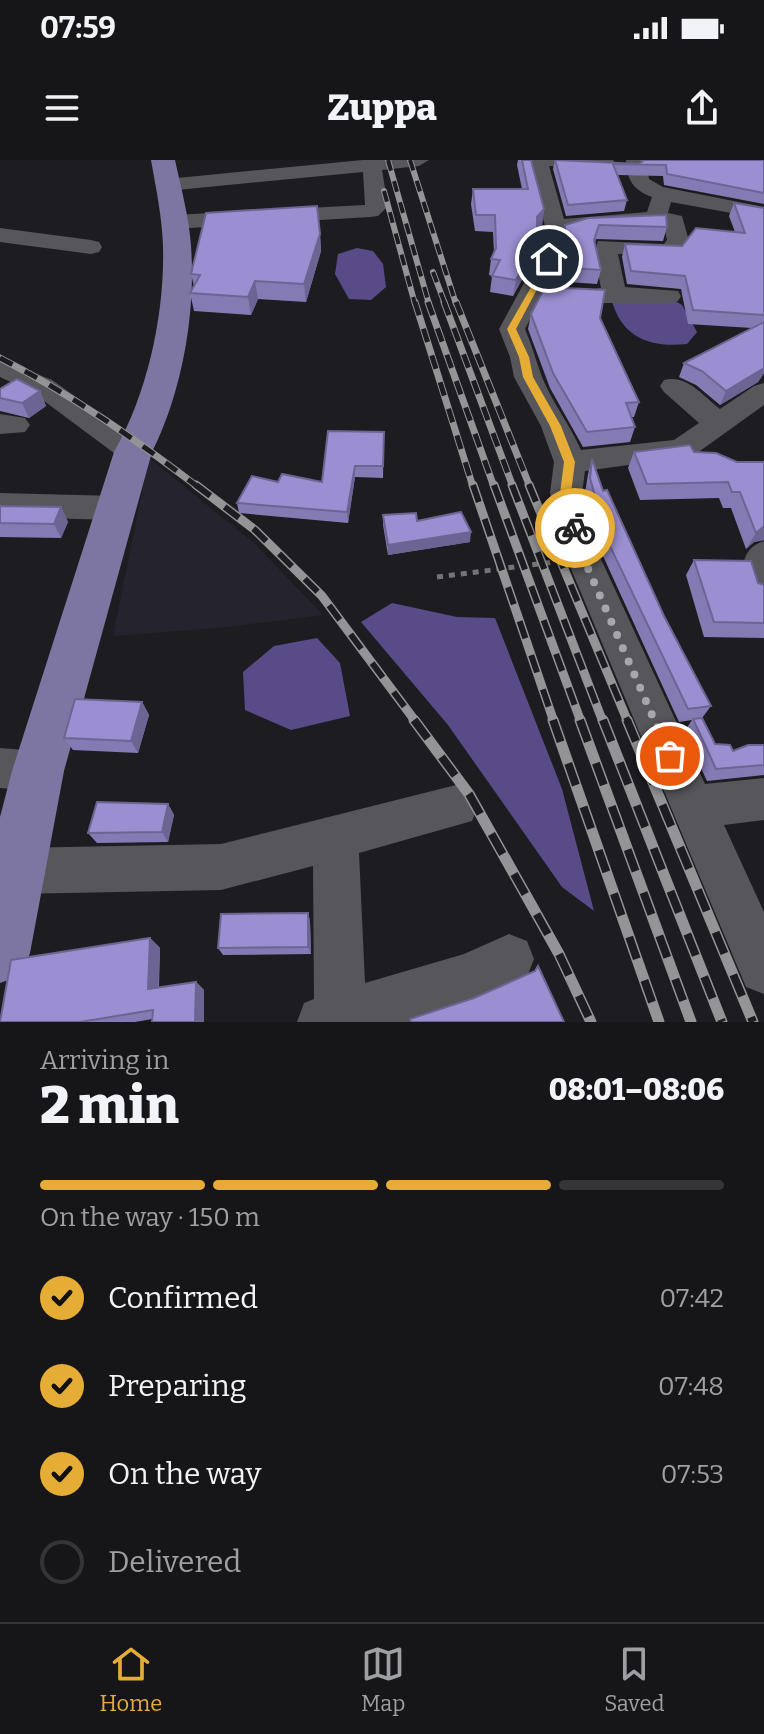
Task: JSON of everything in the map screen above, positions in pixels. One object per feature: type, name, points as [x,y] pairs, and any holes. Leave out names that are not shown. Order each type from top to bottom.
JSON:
[{"type":"main road","points":[[1,940],[15,871],[19,770],[117,508],[133,452],[150,414],[175,298],[177,246],[168,189]]},
{"type":"street","points":[[168,189],[308,164],[372,165],[419,160]]},
{"type":"street","points":[[562,227],[554,223],[540,160],[636,163],[635,174],[674,221],[679,238],[670,251],[606,246],[605,266],[612,280],[614,295]]},
{"type":"street","points":[[168,189],[373,210],[377,206],[372,165]]},
{"type":"street","points":[[550,205],[661,204],[764,213]]},
{"type":"street","points":[[552,293],[548,233],[661,204]]},
{"type":"street","points":[[0,235],[91,247]]},
{"type":"street","points":[[669,296],[552,293],[512,329],[524,357],[528,377],[556,426],[570,462],[566,493],[583,557],[692,807],[753,924],[764,969]]},
{"type":"street","points":[[0,367],[42,386],[133,452]]},
{"type":"street","points":[[674,386],[719,424]]},
{"type":"street","points":[[570,462],[682,449],[703,451],[719,424],[764,392]]},
{"type":"street","points":[[0,505],[117,508]]},
{"type":"street","points":[[764,554],[760,559],[764,587]]},
{"type":"street","points":[[692,807],[764,799]]},
{"type":"street","points":[[15,871],[221,867],[456,806]]},
{"type":"street","points":[[335,837],[335,1020],[469,978],[509,959]]},
{"type":"path","points":[[437,577],[501,571],[583,557]]},
{"type":"shaded area","points":[[357,248],[373,251],[383,264],[386,287],[371,300],[349,299],[335,274],[338,254]]},
{"type":"shaded area","points":[[672,299],[682,305],[697,332],[687,344],[662,344],[640,338],[623,324],[612,301]]},
{"type":"shaded area","points":[[149,458],[254,543],[323,615],[113,636]]},
{"type":"shaded area","points":[[392,603],[457,617],[495,618],[562,789],[594,911],[562,887],[448,725],[361,622]]},
{"type":"shaded area","points":[[317,638],[340,663],[350,716],[291,730],[245,710],[243,672],[274,646]]},
{"type":"building","points":[[522,160],[531,160],[544,209],[537,217],[537,242],[516,280],[492,276],[500,260],[491,259],[496,248],[495,215],[476,215],[473,189],[528,189]]},
{"type":"building","points":[[555,160],[639,164],[644,160],[764,160],[764,193],[667,174],[666,165],[613,164],[627,200],[568,205]]},
{"type":"building","points":[[734,203],[764,208],[764,315],[693,310],[685,276],[631,271],[625,244],[682,246],[696,228],[745,233]]},
{"type":"building","points":[[317,206],[320,234],[304,284],[255,281],[248,297],[190,293],[200,275],[191,274],[206,213]]},
{"type":"building","points":[[666,215],[667,227],[599,225],[594,240],[601,270],[555,267],[566,247],[565,225],[588,218]]},
{"type":"building","points":[[545,287],[605,290],[600,318],[639,402],[626,403],[635,427],[587,432],[553,373],[531,314]]},
{"type":"building","points":[[764,322],[764,368],[726,391],[702,371],[684,363]]},
{"type":"building","points":[[17,379],[40,391],[22,403],[0,398],[0,389]]},
{"type":"building","points":[[328,431],[384,432],[383,466],[355,466],[347,512],[237,503],[252,476],[278,482],[282,474],[322,482]]},
{"type":"building","points":[[690,445],[694,452],[716,453],[737,462],[764,462],[764,526],[756,533],[740,492],[732,492],[728,482],[647,484],[634,452]]},
{"type":"building","points":[[592,459],[603,491],[607,490],[664,616],[711,706],[688,709],[608,542],[590,478]]},
{"type":"building","points":[[0,506],[61,507],[54,524],[0,523]]},
{"type":"building","points":[[461,512],[471,532],[388,545],[383,515],[416,513],[417,521]]},
{"type":"building","points":[[694,560],[751,561],[758,583],[764,585],[764,623],[714,622]]},
{"type":"building","points":[[75,699],[142,702],[131,741],[64,738]]},
{"type":"building","points":[[702,718],[715,744],[730,745],[733,751],[748,745],[764,745],[764,765],[716,769],[693,719]]},
{"type":"building","points":[[97,802],[168,804],[162,832],[88,833]]},
{"type":"building","points":[[308,913],[308,947],[218,948],[221,914]]},
{"type":"building","points":[[150,938],[148,989],[196,982],[195,1022],[152,1022],[153,1010],[80,1022],[0,1022],[11,960]]},
{"type":"building","points":[[538,966],[564,1022],[411,1022],[410,1019],[474,998],[535,971]]},
{"type":"railway","points":[[388,160],[429,304]]},
{"type":"railway","points":[[410,160],[456,304]]},
{"type":"railway","points":[[384,191],[415,304]]},
{"type":"railway","points":[[433,272],[445,304]]},
{"type":"railway","points":[[415,302],[473,487]]},
{"type":"railway","points":[[428,302],[494,487]]},
{"type":"railway","points":[[444,302],[513,487]]},
{"type":"railway","points":[[456,302],[530,487]]},
{"type":"railway","points":[[0,358],[102,418],[198,487]]},
{"type":"railway","points":[[196,485],[255,530],[322,596],[416,722]]},
{"type":"railway","points":[[473,485],[554,722]]},
{"type":"railway","points":[[494,485],[581,722]]},
{"type":"railway","points":[[512,485],[603,722]]},
{"type":"railway","points":[[529,485],[628,722]]},
{"type":"railway","points":[[414,720],[469,794],[559,954],[591,1022]]},
{"type":"railway","points":[[553,720],[659,1022]]},
{"type":"railway","points":[[580,720],[691,1022]]},
{"type":"railway","points":[[603,720],[722,1022]]},
{"type":"railway","points":[[627,720],[753,1022]]},
{"type":"way so far","points":[[575,528],[583,557],[670,756]]},
{"type":"route","points":[[549,259],[512,329],[524,357],[528,377],[556,426],[570,462],[566,493],[575,528]]}]
